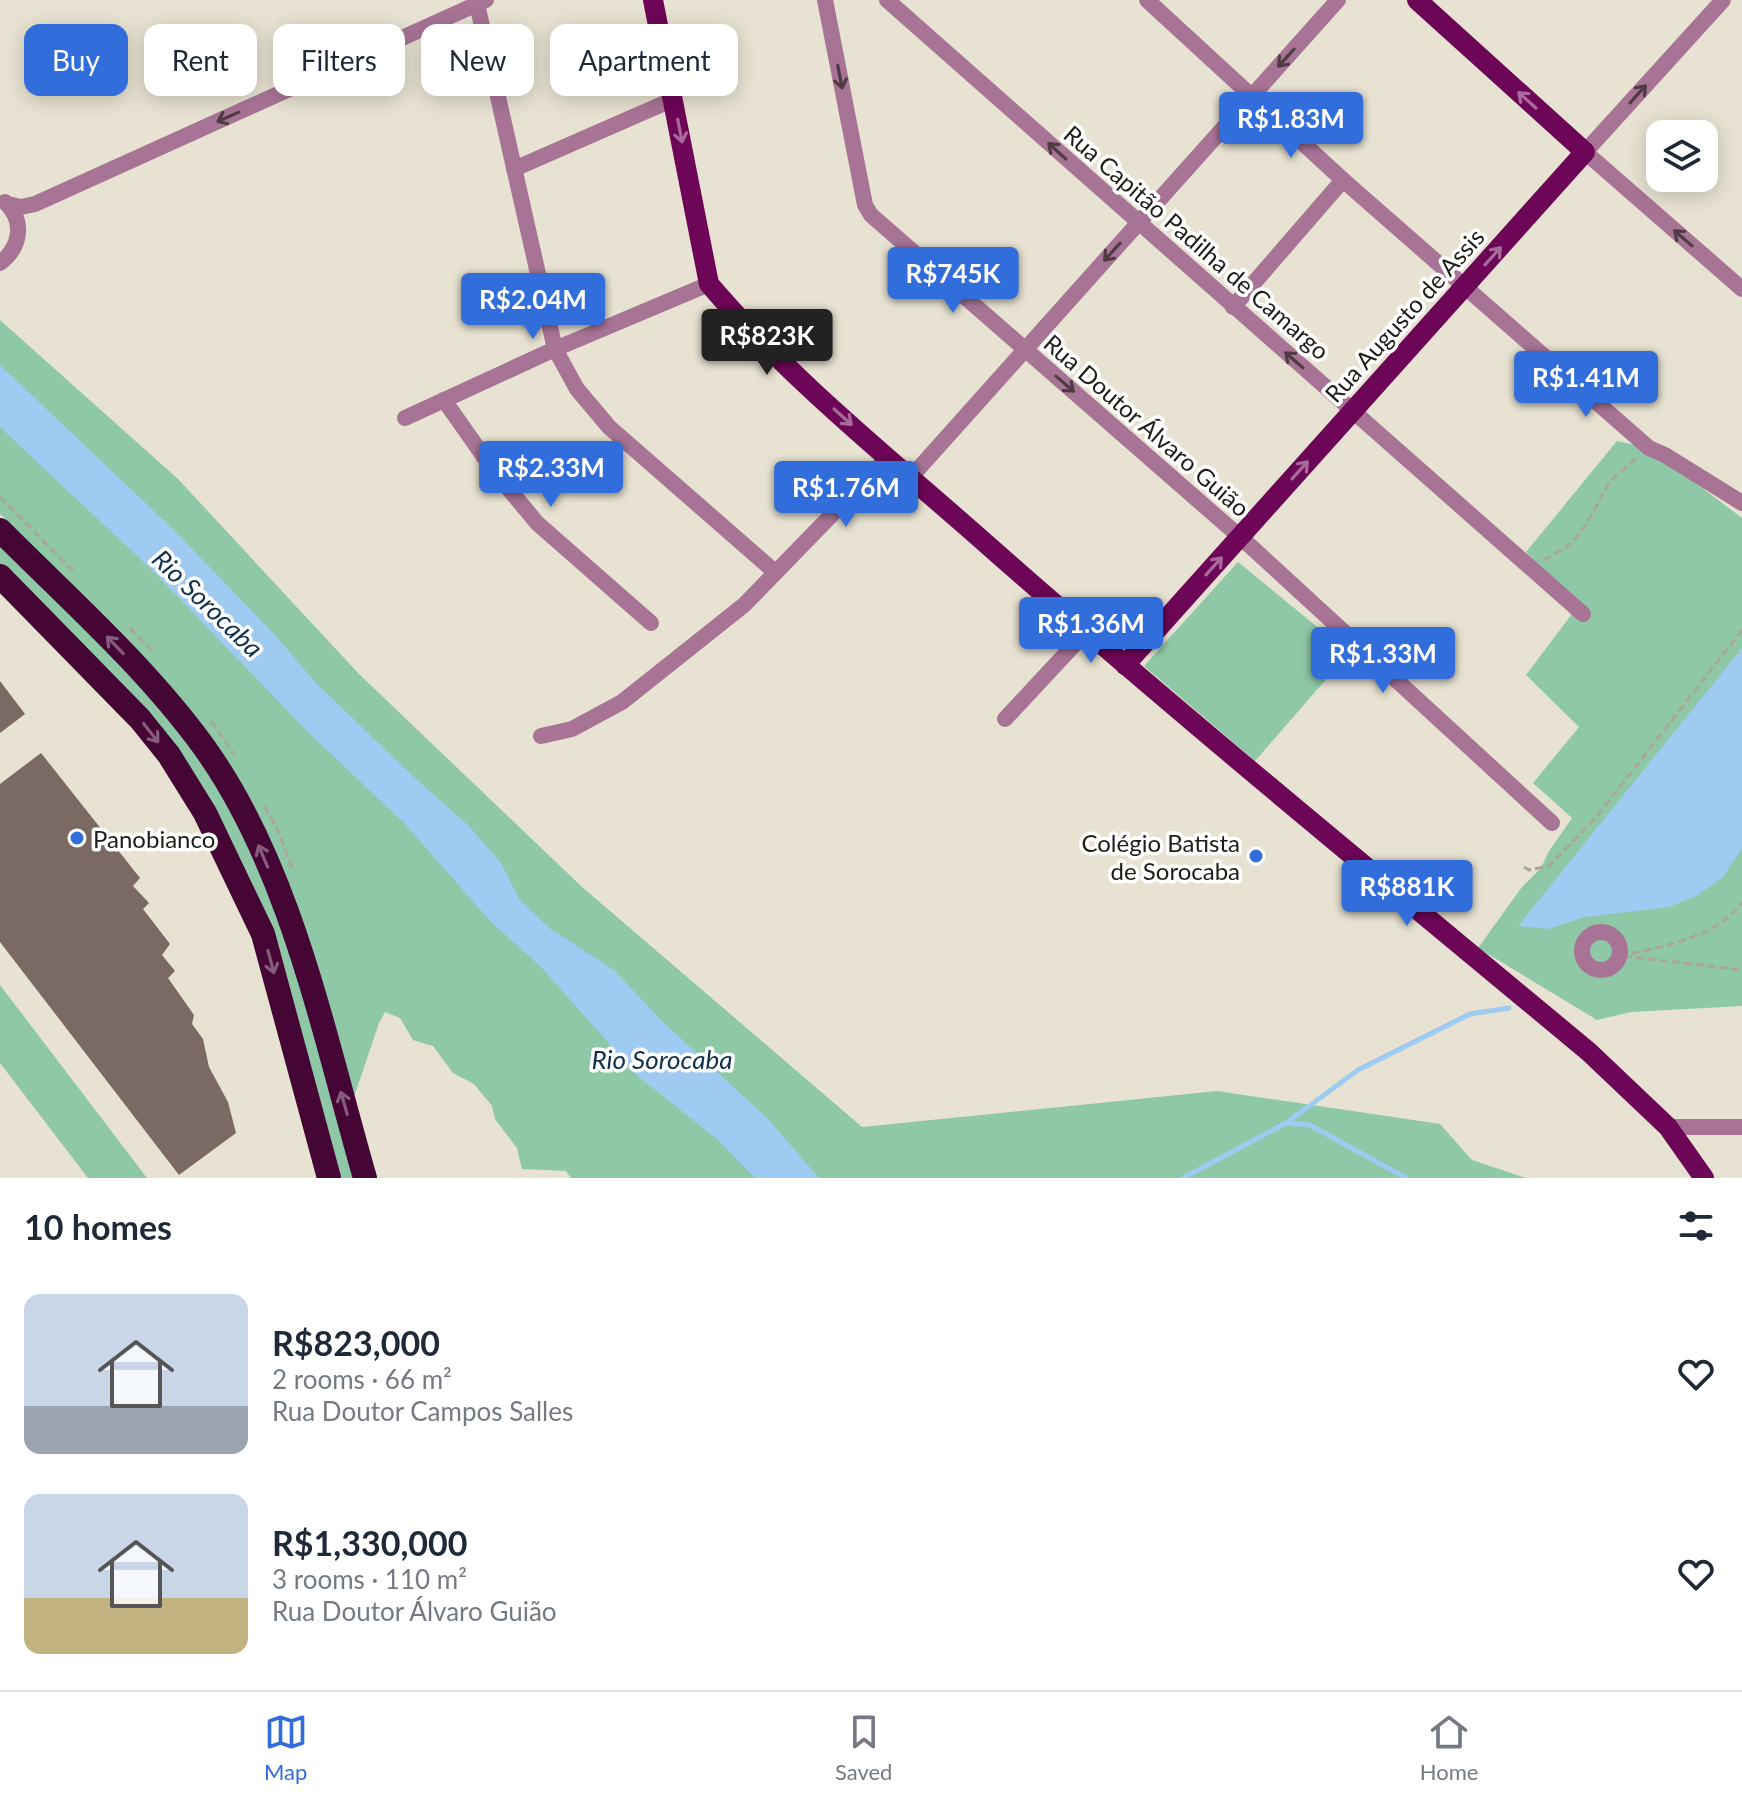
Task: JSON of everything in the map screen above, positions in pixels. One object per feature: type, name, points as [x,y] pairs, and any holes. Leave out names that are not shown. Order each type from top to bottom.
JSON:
[{"type":"highway","points":[[0,530],[149,681],[204,747],[233,795],[256,839],[292,924],[365,1178]]},
{"type":"highway","points":[[0,576],[140,719],[169,755],[205,813],[263,934],[329,1178]]},
{"type":"main road","points":[[653,0],[709,284],[732,310],[799,378],[1086,632],[1589,1052],[1668,1127],[1704,1178]]},
{"type":"main road","points":[[1417,0],[1585,152]]},
{"type":"main road","name":"Rua Augusto de Assis","points":[[1125,665],[1585,152]]},
{"type":"street","name":"Rua Doutor Álvaro Guião","points":[[825,0],[865,205],[871,215],[1240,537],[1552,823]]},
{"type":"street","name":"Rua Capitão Padilha de Camargo","points":[[887,0],[1583,614]]},
{"type":"street","points":[[1147,0],[1343,180],[1649,448],[1742,503]]},
{"type":"street","points":[[911,477],[1338,0]]},
{"type":"street","name":"Rua Augusto de Assis","points":[[1585,152],[1723,0]]},
{"type":"street","points":[[3,198],[21,207],[35,204],[482,2],[514,169],[555,349],[577,389],[609,427],[775,572]]},
{"type":"street","points":[[514,169],[674,99]]},
{"type":"street","points":[[1585,152],[1742,289]]},
{"type":"street","points":[[1233,307],[1343,180]]},
{"type":"street","points":[[0,263],[16,245],[19,233],[18,221],[3,198]]},
{"type":"street","points":[[405,418],[555,349],[709,284]]},
{"type":"street","points":[[444,400],[494,471],[537,523],[651,623]]},
{"type":"street","points":[[541,736],[572,729],[622,702],[744,605],[888,457]]},
{"type":"street","points":[[1005,719],[1086,632]]},
{"type":"street","points":[[1668,1127],[1742,1127]]},
{"type":"path","points":[[1530,568],[1571,544],[1586,525],[1610,481],[1649,448]]},
{"type":"path","points":[[1524,867],[1529,870],[1549,866],[1598,815],[1742,630]]},
{"type":"path","points":[[1742,902],[1733,914],[1684,941],[1620,956],[1742,970]]},
{"type":"green space","points":[[0,320],[178,479],[359,674],[582,887],[862,1127],[1217,1091],[1440,1124],[1472,1160],[1526,1178],[571,1178],[566,1171],[522,1169],[517,1148],[495,1119],[492,1106],[474,1084],[453,1073],[433,1046],[413,1040],[400,1018],[385,1012],[353,1094],[264,832],[88,600],[0,514]]},
{"type":"green space","points":[[1617,441],[1649,448],[1742,518],[1742,1006],[1631,1012],[1597,1020],[1478,948],[1522,887],[1541,868],[1572,818],[1533,783],[1579,727],[1526,675],[1578,606],[1526,552]]},
{"type":"green space","points":[[0,544],[107,648],[158,703],[203,762],[232,809],[277,910],[295,963],[353,1178],[340,1178],[274,947],[239,858],[217,815],[0,567]]},
{"type":"green space","points":[[1238,562],[1349,653],[1255,761],[1144,666]]},
{"type":"green space","points":[[0,985],[147,1178],[88,1178],[0,1063]]},
{"type":"water","name":"Rio Sorocaba","points":[[0,365],[175,531],[276,636],[315,682],[468,825],[501,863],[519,899],[549,928],[614,970],[663,1022],[767,1118],[819,1178],[755,1178],[718,1140],[639,1077],[541,967],[491,922],[405,824],[308,732],[152,570],[0,427]]},
{"type":"water","points":[[1742,648],[1742,848],[1723,877],[1698,895],[1669,907],[1585,917],[1548,929],[1518,926]]},
{"type":"building","points":[[0,681],[25,714],[0,733]]},
{"type":"building","points":[[41,753],[140,878],[133,886],[149,903],[143,909],[170,944],[162,955],[175,971],[168,978],[194,1015],[192,1024],[203,1039],[209,1067],[228,1102],[236,1133],[179,1175],[0,942],[0,784]]},
{"type":"waterway","points":[[1183,1178],[1286,1123],[1358,1070],[1470,1014],[1509,1008]]},
{"type":"waterway","points":[[1286,1123],[1310,1125],[1406,1178]]},
{"type":"place","name":"Panobianco","points":[[77,838]]},
{"type":"place","name":"Colégio Batista de Sorocaba","points":[[1256,856]]}]
